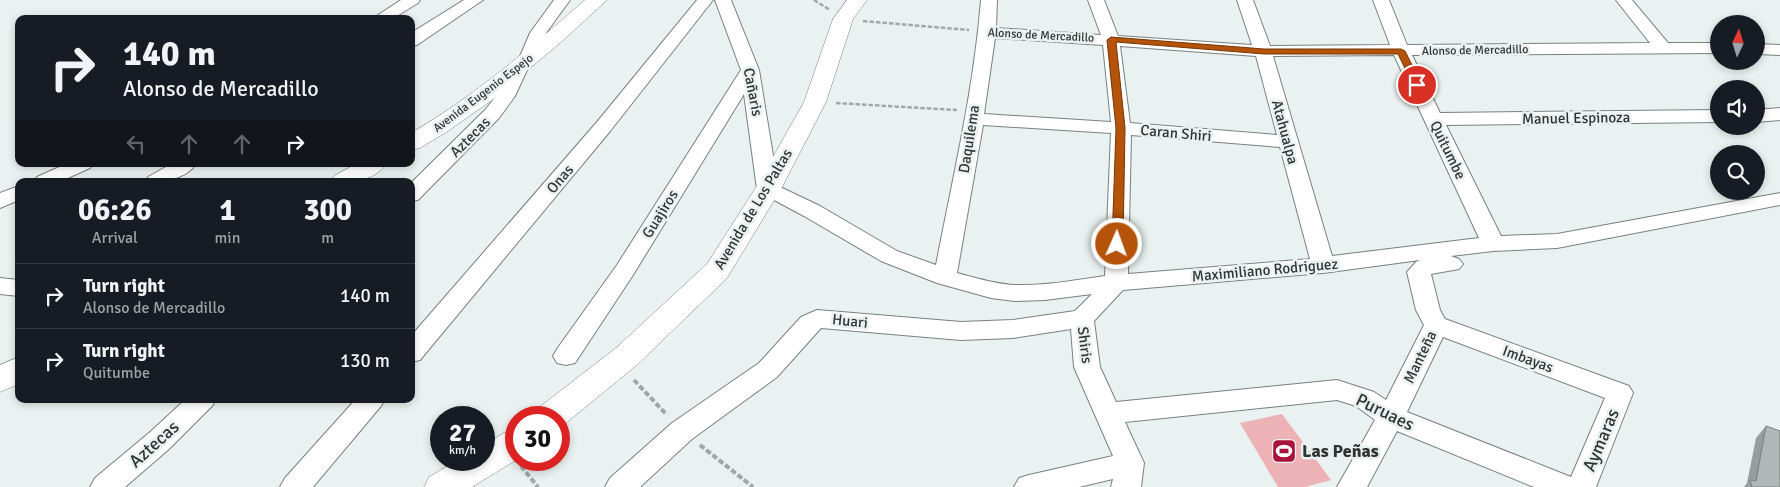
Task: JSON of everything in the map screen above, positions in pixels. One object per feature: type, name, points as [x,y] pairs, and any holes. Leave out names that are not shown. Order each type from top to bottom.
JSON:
[{"type":"main road","name":"Avenida Eugenio Espejo","points":[[415,141],[432,132],[522,65],[597,0]]},
{"type":"main road","name":"Avenida de Los Paltas","points":[[564,406],[627,356],[717,272],[768,189],[815,102],[850,10]]},
{"type":"main road","points":[[348,178],[369,167]]},
{"type":"main road","points":[[442,487],[505,450]]},
{"type":"street","points":[[387,15],[412,0]]},
{"type":"street","points":[[415,38],[475,0]]},
{"type":"street","name":"Aztecas","points":[[415,192],[492,114],[506,96],[538,33],[562,0]]},
{"type":"street","name":"Onas","points":[[415,348],[604,126],[705,0]]},
{"type":"street","name":"Cañaris","points":[[723,0],[750,70],[768,189]]},
{"type":"street","name":"Daquilema","points":[[945,277],[974,115],[987,32],[989,0]]},
{"type":"street","points":[[1096,0],[1111,40],[1120,128],[1116,282]]},
{"type":"street","name":"Atahualpa","points":[[1244,0],[1264,51],[1323,265]]},
{"type":"street","name":"Quitumbe","points":[[1381,0],[1401,51],[1493,244]]},
{"type":"street","points":[[1624,0],[1662,47]]},
{"type":"street","name":"Alonso de Mercadillo","points":[[987,32],[1264,51],[1710,48]]},
{"type":"street","points":[[1765,49],[1780,50]]},
{"type":"street","name":"Guajiros","points":[[566,356],[625,270],[750,70]]},
{"type":"street","points":[[1765,115],[1780,114]]},
{"type":"street","name":"Caran Shiri","points":[[974,115],[1288,142]]},
{"type":"street","name":"Manuel Espinoza","points":[[1434,119],[1710,116]]},
{"type":"street","points":[[51,178],[76,167]]},
{"type":"street","points":[[161,178],[181,167]]},
{"type":"street","name":"Maximiliano Rodriguez","points":[[768,189],[812,211],[889,256],[945,277],[991,290],[1015,293],[1045,292],[1116,282],[1323,265],[1493,244],[1557,241],[1780,199]]},
{"type":"street","points":[[0,201],[15,194]]},
{"type":"street","name":"Manteña","points":[[1352,487],[1391,417],[1436,325],[1428,310],[1418,272],[1424,267],[1545,251],[1557,241]]},
{"type":"street","name":"Shiris","points":[[1116,282],[1082,320],[1087,367],[1107,413],[1128,475]]},
{"type":"street","points":[[0,286],[15,288]]},
{"type":"street","name":"Huari","points":[[620,487],[682,431],[768,370],[810,323],[817,318],[961,331],[1013,330],[1082,320]]},
{"type":"street","name":"Imbayas","points":[[1436,325],[1620,393]]},
{"type":"street","name":"Puruaes","points":[[1107,413],[1337,390],[1365,399],[1391,417],[1565,487]]},
{"type":"street","name":"Aymaras","points":[[1581,487],[1620,393]]},
{"type":"street","name":"Aztecas","points":[[105,487],[159,441],[199,403]]},
{"type":"street","points":[[295,487],[368,403]]},
{"type":"street","points":[[1029,487],[1128,475]]},
{"type":"path","name":"Alonso de Mercadillo","points":[[850,10],[987,32]]},
{"type":"path","points":[[815,102],[974,115]]},
{"type":"path","points":[[525,471],[538,487]]},
{"type":"shaded area","name":"Las Peñas","points":[[1282,414],[1331,480],[1305,487],[1278,487],[1240,423]]},
{"type":"building","points":[[1766,426],[1780,431],[1780,487],[1752,487],[1750,480],[1756,481]]},
{"type":"place","name":"Las Peñas","points":[[1284,451]]},
{"type":"route","points":[[1117,244],[1120,128],[1111,40],[1264,51],[1401,51],[1417,85]]}]
